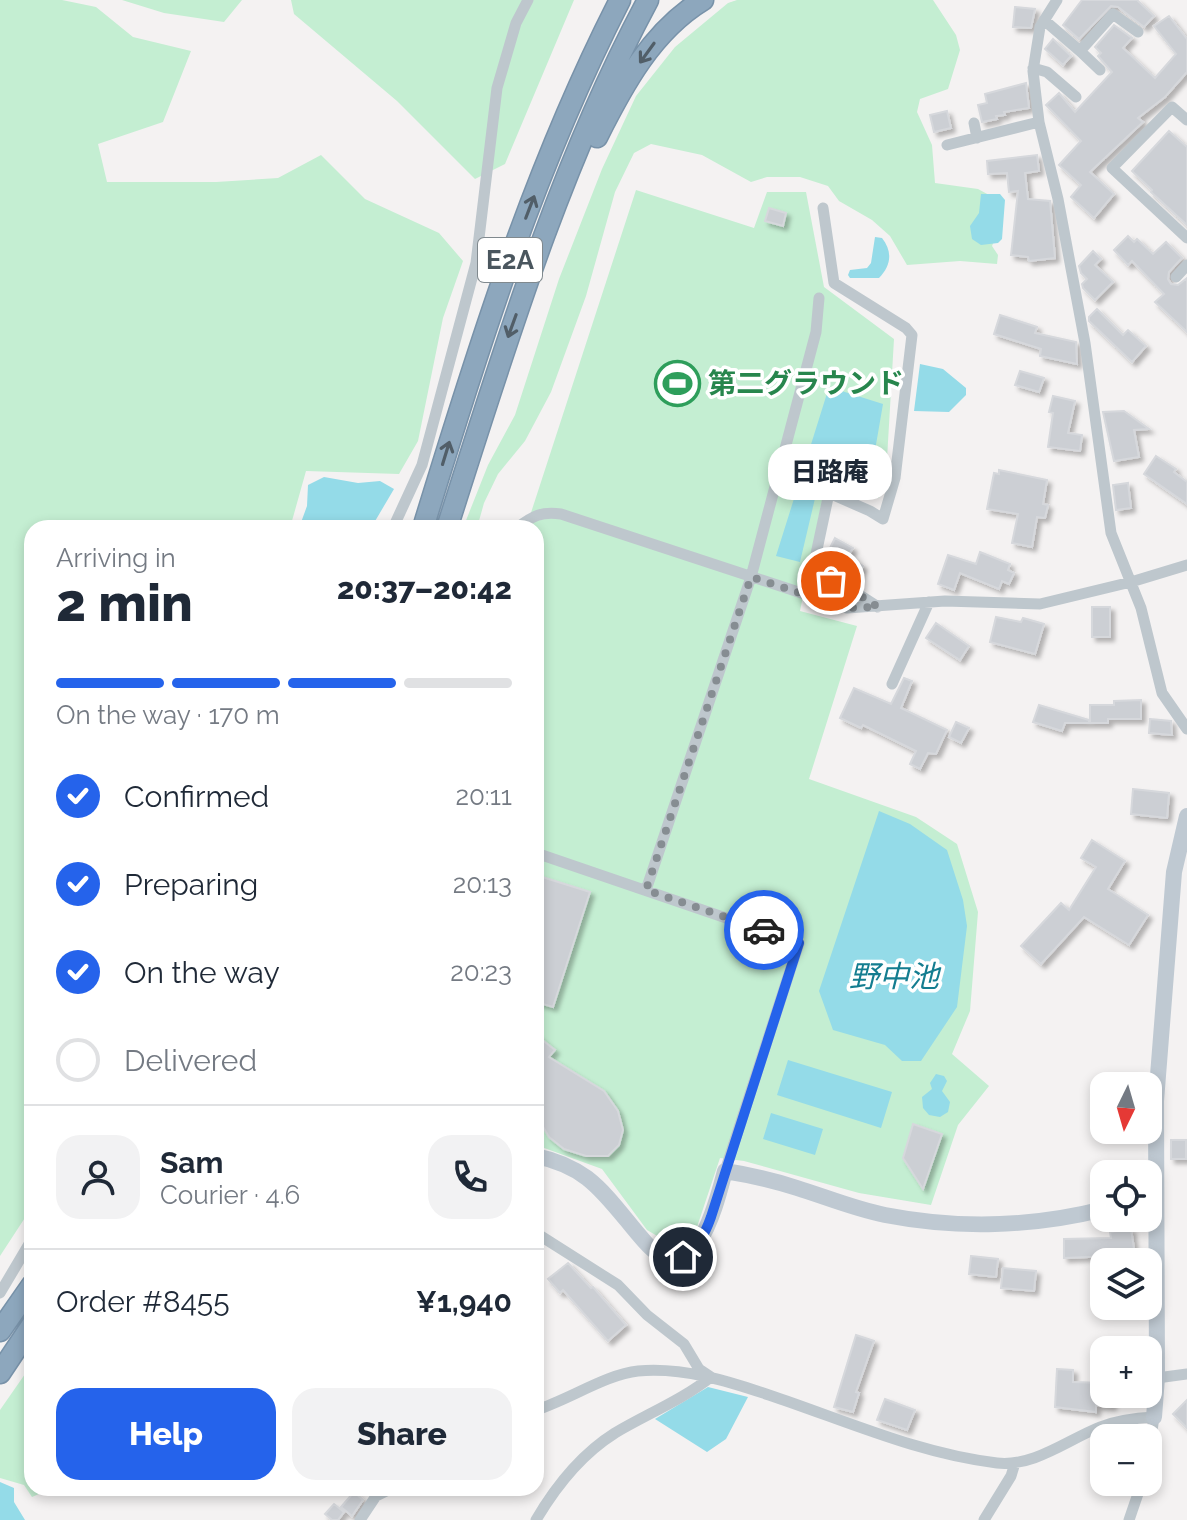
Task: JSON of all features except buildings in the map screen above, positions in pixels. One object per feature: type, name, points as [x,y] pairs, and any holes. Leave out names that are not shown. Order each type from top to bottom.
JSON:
[{"type":"highway","points":[[563,120],[610,0]]},
{"type":"highway","name":"E2A","points":[[425,520],[482,339],[563,120],[620,0]]},
{"type":"highway","name":"E2A","points":[[450,520],[509,333],[539,253],[585,134],[648,0]]},
{"type":"highway","points":[[539,253],[627,80],[659,36],[703,0]]},
{"type":"highway","points":[[0,1331],[24,1296]]},
{"type":"highway","points":[[0,1373],[24,1337]]},
{"type":"street","points":[[397,520],[422,465],[476,263],[497,88],[516,23],[528,0]]},
{"type":"street","points":[[1057,0],[1040,27],[1033,68],[1039,122],[1058,199],[1085,343],[1111,533],[1141,608],[1162,693],[1187,729]]},
{"type":"street","points":[[1080,51],[1113,14],[1138,32]]},
{"type":"street","points":[[1044,20],[1100,70]]},
{"type":"street","points":[[1033,68],[1047,72],[1076,97]]},
{"type":"street","points":[[1187,120],[1172,107],[1112,168],[1187,238]]},
{"type":"street","points":[[947,145],[1039,122]]},
{"type":"street","points":[[974,123],[977,138]]},
{"type":"street","points":[[823,208],[834,283],[906,328],[912,335],[895,478],[883,519],[829,493],[812,573],[850,589],[878,607]]},
{"type":"street","points":[[1176,277],[1187,265]]},
{"type":"street","points":[[646,890],[751,577],[816,332],[819,298]]},
{"type":"street","points":[[526,520],[546,512],[561,514],[847,608],[929,602],[1040,604],[1187,565]]},
{"type":"street","points":[[892,684],[929,602]]},
{"type":"street","points":[[1154,1160],[1166,951],[1174,872],[1187,816]]},
{"type":"street","points":[[544,856],[799,943],[705,1234],[693,1250],[683,1257],[661,1255],[647,1245],[588,1179],[568,1166],[544,1158]]},
{"type":"street","points":[[725,1171],[793,1186],[883,1215],[934,1221],[994,1225],[1029,1223],[1090,1212]]},
{"type":"street","points":[[1153,1232],[1156,1336]]},
{"type":"street","points":[[544,1238],[618,1285],[647,1315],[684,1344],[699,1369],[711,1377]]},
{"type":"street","points":[[0,1293],[24,1252]]},
{"type":"street","points":[[544,1407],[630,1372],[711,1377],[906,1442],[952,1455],[1000,1463],[1028,1460],[1101,1427],[1132,1418],[1154,1417]]},
{"type":"street","points":[[1162,1377],[1187,1374]]},
{"type":"street","points":[[536,1520],[558,1484],[594,1449],[711,1377]]},
{"type":"street","points":[[1153,1424],[1155,1408]]},
{"type":"street","points":[[984,1520],[1011,1476],[1015,1463]]},
{"type":"street","points":[[360,1520],[376,1496]]},
{"type":"street","points":[[1129,1520],[1137,1496]]},
{"type":"green space","points":[[0,0],[62,0],[96,7],[133,37],[191,51],[163,122],[98,144],[107,182],[216,182],[278,178],[321,155],[365,199],[439,233],[463,261],[443,318],[418,441],[399,474],[306,471],[292,520],[24,520],[24,1219],[0,1256]]},
{"type":"green space","points":[[122,0],[242,0],[224,22],[164,13]]},
{"type":"green space","points":[[291,0],[574,0],[505,164],[475,179],[397,101],[294,14]]},
{"type":"green space","points":[[737,0],[933,0],[956,35],[960,50],[948,89],[920,99],[917,112],[932,145],[935,183],[978,189],[1002,202],[999,229],[992,246],[998,255],[997,264],[960,261],[907,265],[890,236],[872,220],[839,201],[828,186],[800,177],[767,177],[751,182],[702,155],[651,144],[634,153],[615,192],[586,296],[551,392],[525,441],[498,474],[479,520],[466,520],[488,465],[515,415],[559,279],[602,169],[636,96],[675,47],[728,3]]},
{"type":"green space","points":[[636,190],[754,228],[767,192],[806,192],[824,287],[894,339],[887,459],[879,498],[826,481],[800,611],[857,626],[809,779],[916,817],[957,844],[978,912],[970,1011],[952,1054],[989,1086],[958,1125],[931,1205],[859,1193],[744,1161],[720,1158],[695,1233],[676,1247],[647,1230],[602,1169],[544,1148],[544,520],[529,520]]},
{"type":"green space","points":[[24,1376],[24,1485],[0,1478],[0,1410]]},
{"type":"water","points":[[981,194],[1000,194],[1005,200],[1002,239],[998,243],[981,245],[972,239],[970,226],[979,213]]},
{"type":"water","points":[[875,237],[882,238],[888,248],[886,269],[879,278],[850,278],[850,270],[867,268],[871,263]]},
{"type":"water","points":[[920,364],[943,369],[966,388],[966,395],[949,412],[914,411]]},
{"type":"water","points":[[829,387],[883,404],[868,491],[821,473],[800,562],[776,556]]},
{"type":"water","points":[[324,477],[358,483],[380,481],[394,489],[376,520],[302,520],[307,506],[308,485]]},
{"type":"water","name":"野中池","points":[[879,811],[910,824],[947,850],[963,900],[967,926],[957,1007],[921,1061],[902,1061],[885,1045],[833,1030],[819,991]]},
{"type":"water","points":[[788,1060],[892,1092],[881,1128],[777,1095]]},
{"type":"water","points":[[936,1074],[944,1076],[947,1081],[942,1091],[950,1102],[948,1112],[940,1117],[929,1115],[923,1108],[922,1097],[932,1089],[930,1083]]},
{"type":"water","points":[[771,1113],[823,1129],[815,1155],[763,1139]]},
{"type":"water","points":[[708,1387],[748,1397],[726,1439],[707,1452],[655,1419]]},
{"type":"water","points":[[0,1482],[14,1488],[14,1502],[25,1520],[0,1520]]},
{"type":"way so far","points":[[764,930],[646,890],[751,577],[847,608],[878,607],[831,581]]},
{"type":"place","name":"第二グラウンド","points":[[677,383]]},
{"type":"place","name":"日路庵","points":[[831,581]]},
{"type":"route","points":[[683,1257],[705,1234],[799,943],[764,930]]}]
